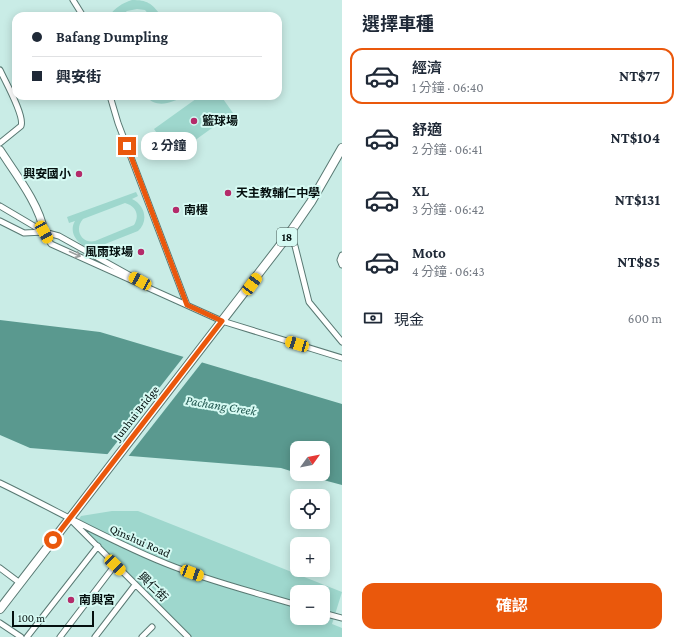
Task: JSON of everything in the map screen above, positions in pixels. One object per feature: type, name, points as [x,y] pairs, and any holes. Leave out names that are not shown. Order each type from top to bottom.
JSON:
[{"type":"main road","name":"18","points":[[222,321],[289,234],[311,202],[342,148]]},
{"type":"main road","name":"Junhui Bridge","points":[[69,519],[222,321]]},
{"type":"main road","name":"18","points":[[0,609],[69,519]]},
{"type":"street","points":[[73,0],[80,12]]},
{"type":"street","points":[[0,70],[12,95]]},
{"type":"street","points":[[0,143],[21,126],[22,123],[20,112],[14,100]]},
{"type":"street","points":[[111,100],[118,123],[187,305]]},
{"type":"street","points":[[0,150],[38,210],[44,232],[51,244],[222,321],[342,358]]},
{"type":"street","points":[[0,206],[44,232],[59,236],[167,296]]},
{"type":"street","points":[[0,220],[24,233],[44,232]]},
{"type":"street","points":[[289,234],[295,246],[309,302],[342,342]]},
{"type":"street","points":[[342,255],[340,260],[342,265]]},
{"type":"street","points":[[0,483],[38,501],[69,519]]},
{"type":"street","name":"興仁街","points":[[69,519],[98,546],[115,565],[188,637]]},
{"type":"street","name":"Qinshui Road","points":[[69,519],[167,564],[205,578],[290,603]]},
{"type":"street","points":[[28,637],[98,546]]},
{"type":"street","points":[[60,637],[115,565]]},
{"type":"street","points":[[0,568],[20,583]]},
{"type":"street","points":[[96,637],[135,584]]},
{"type":"street","points":[[330,615],[342,618]]},
{"type":"street","points":[[0,623],[21,637]]},
{"type":"street","points":[[142,637],[152,627]]},
{"type":"shaded area","points":[[132,0],[142,1],[152,5],[158,12],[147,12],[145,10],[137,9],[126,12],[113,12],[125,3]]},
{"type":"shaded area","points":[[150,100],[176,100],[164,104]]},
{"type":"shaded area","name":"籃球場","points":[[194,100],[224,100],[233,113],[173,156],[154,129]]},
{"type":"shaded area","points":[[136,192],[138,196],[132,199],[143,209],[144,223],[138,231],[95,248],[90,248],[80,243],[74,236],[73,226],[75,221],[69,223],[67,217]],"holes":[[[125,203],[129,204],[137,214],[134,225],[95,241],[86,240],[80,235],[79,227],[83,219]]]},
{"type":"shaded area","points":[[112,511],[138,511],[290,571],[290,577],[304,577],[324,585],[290,585],[290,625],[330,625],[330,587],[342,592],[332,624],[342,628],[342,637],[190,637],[76,524],[81,516]]},
{"type":"water","name":"Pachang Creek","points":[[0,320],[100,332],[342,404],[342,485],[327,481],[330,481],[330,441],[290,441],[290,471],[281,468],[30,448],[0,435]]},
{"type":"pier","points":[[185,355],[203,361],[127,458],[106,456]]},
{"type":"place","name":"籃球場","points":[[194,121]]},
{"type":"place","name":"興安國小","points":[[79,174]]},
{"type":"place","name":"天主教輔仁中學","points":[[228,193]]},
{"type":"place","name":"南樓","points":[[176,210]]},
{"type":"place","name":"風雨球場","points":[[141,252]]},
{"type":"place","name":"南興宮","points":[[71,600]]},
{"type":"route","points":[[53,540],[222,321],[187,305],[127,146]]}]
